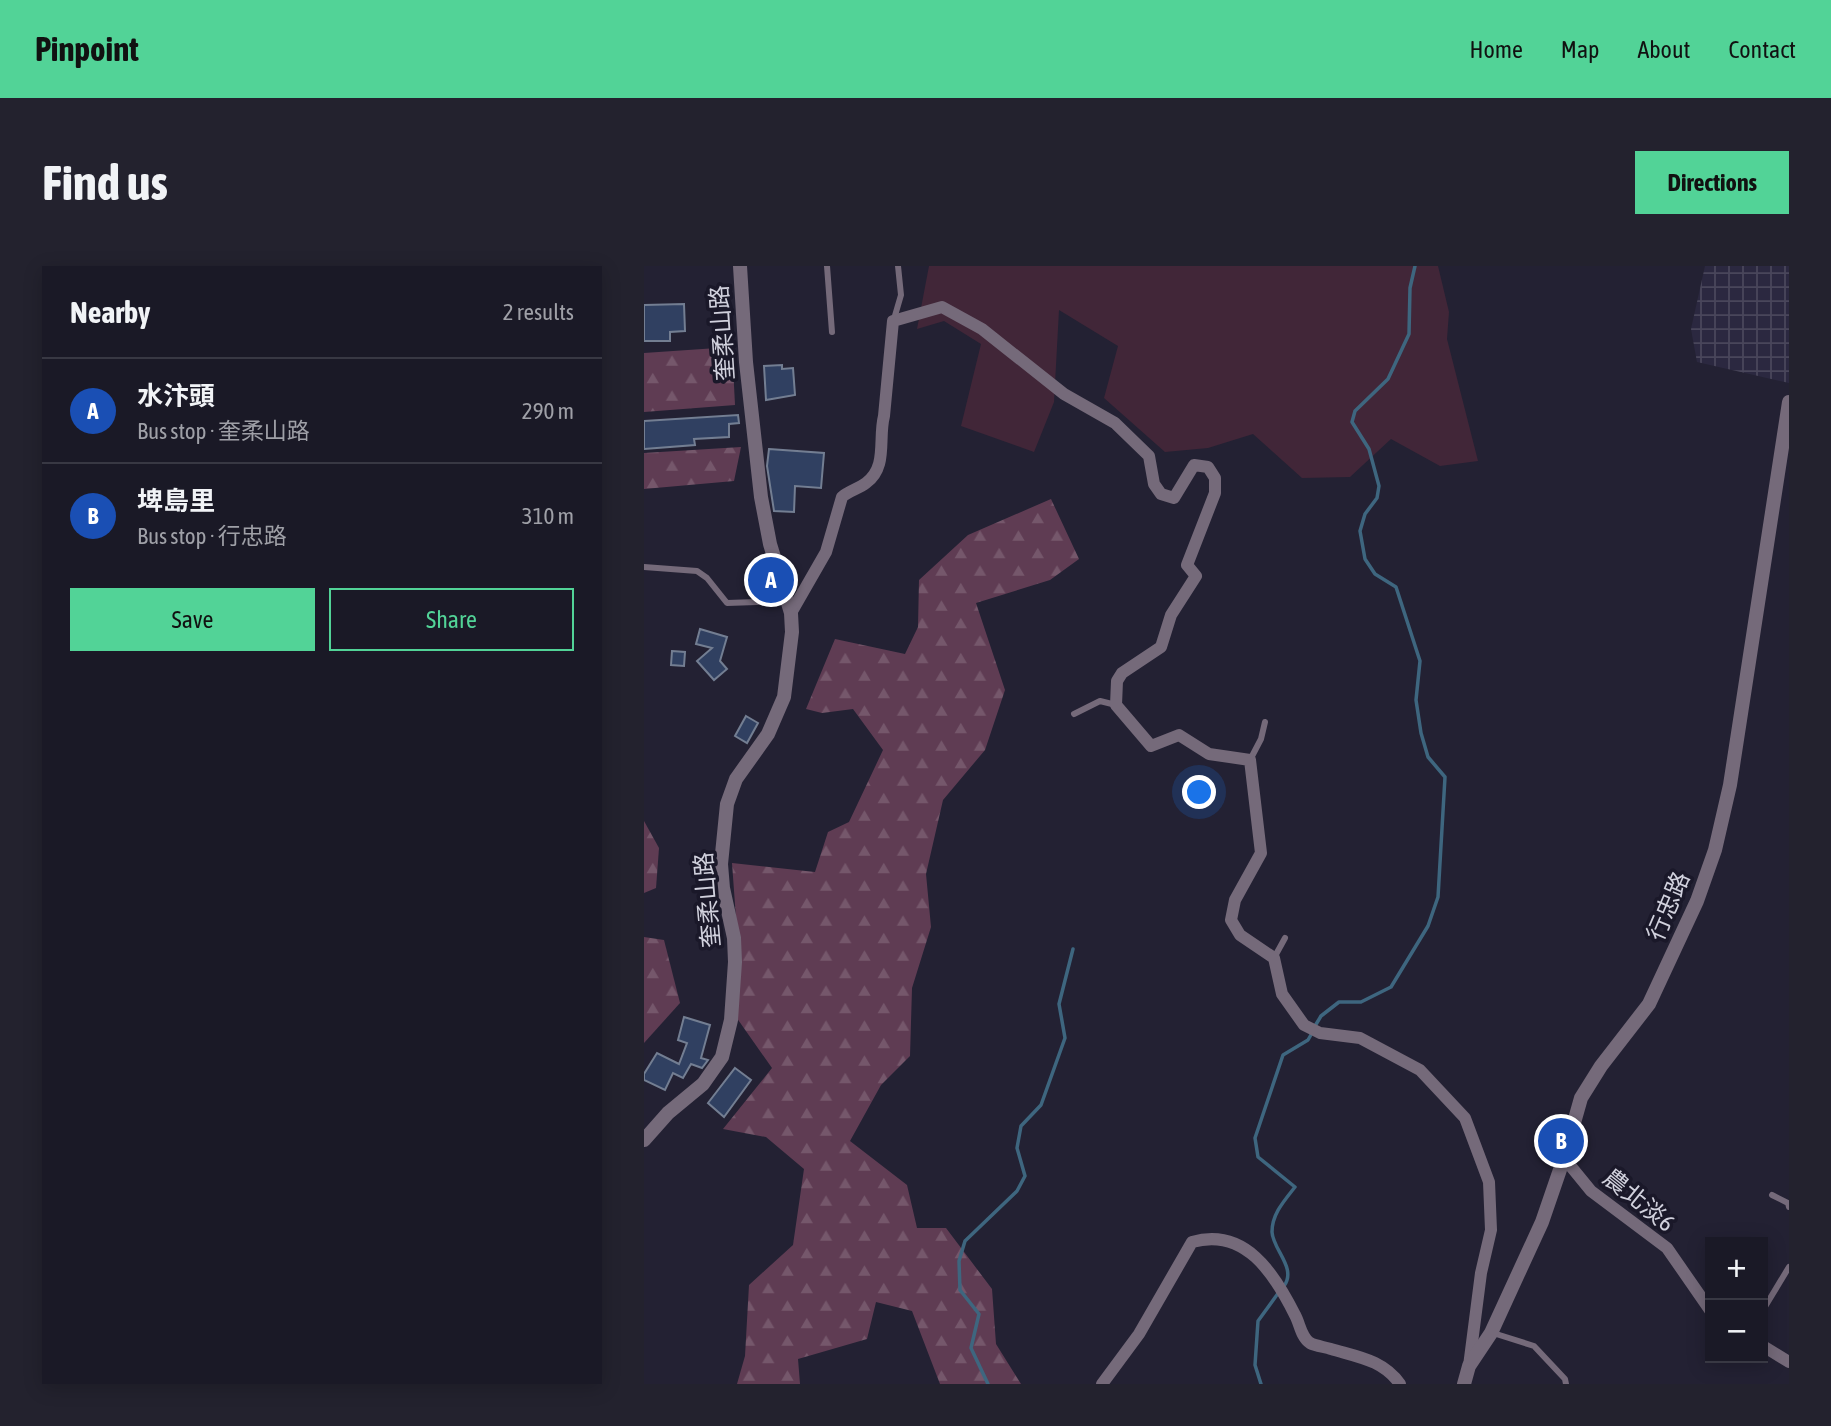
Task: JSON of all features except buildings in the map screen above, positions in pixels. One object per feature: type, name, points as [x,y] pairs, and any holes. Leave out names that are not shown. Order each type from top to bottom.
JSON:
[{"type":"street","name":"奎柔山路","points":[[644,1140],[668,1113],[703,1084],[722,1057],[731,1020],[735,962],[734,938],[723,888],[721,864],[727,804],[736,779],[768,734],[784,696],[792,632],[789,607],[770,544],[761,497],[746,362],[740,266]]},
{"type":"street","points":[[789,607],[826,552],[842,497],[865,484],[879,468],[880,431],[894,321],[942,307],[982,329],[1064,394],[1115,423],[1149,456],[1154,484],[1161,494],[1174,498],[1194,465],[1208,467],[1215,478],[1215,494],[1187,565],[1196,576],[1171,615],[1161,647],[1122,673],[1117,681],[1116,705],[1151,746],[1179,735],[1209,754],[1251,760],[1261,853],[1235,900],[1231,920],[1240,935],[1274,958],[1282,994],[1304,1025],[1320,1033],[1360,1038],[1420,1070],[1465,1118],[1489,1182],[1491,1230],[1469,1366]]},
{"type":"street","name":"行忠路","points":[[1464,1384],[1469,1366],[1491,1333],[1542,1222],[1581,1098],[1601,1066],[1649,1004],[1698,901],[1715,849],[1730,785],[1789,402]]},
{"type":"street","name":"農北淡6","points":[[1564,1158],[1591,1191],[1667,1248],[1705,1303]]},
{"type":"street","points":[[1102,1384],[1139,1334],[1192,1242],[1210,1237],[1231,1242],[1250,1252],[1267,1267],[1310,1343],[1379,1363],[1400,1384]]},
{"type":"street","points":[[1768,1349],[1789,1362]]},
{"type":"lane","points":[[827,266],[832,332]]},
{"type":"lane","points":[[894,321],[901,295],[898,266]]},
{"type":"lane","points":[[644,567],[697,570],[727,603],[789,607]]},
{"type":"lane","points":[[1074,714],[1100,701],[1116,705]]},
{"type":"lane","points":[[1251,760],[1261,739],[1265,722]]},
{"type":"lane","points":[[1274,958],[1285,938]]},
{"type":"lane","points":[[1772,1195],[1788,1203],[1789,1207]]},
{"type":"lane","points":[[1768,1302],[1789,1267]]},
{"type":"lane","points":[[1491,1333],[1534,1346],[1565,1379],[1566,1384]]},
{"type":"shaded area","points":[[929,266],[1438,266],[1449,312],[1447,339],[1478,461],[1440,466],[1391,439],[1350,477],[1302,478],[1253,434],[1208,448],[1165,452],[1104,398],[1118,346],[1059,310],[1054,402],[1034,452],[961,426],[981,344],[944,321],[917,329]]},
{"type":"shaded area","points":[[1705,266],[1789,266],[1789,383],[1697,362],[1691,329]]},
{"type":"green space","points":[[732,347],[735,405],[644,412],[644,353]]},
{"type":"green space","points":[[741,447],[734,481],[644,489],[644,453]]},
{"type":"green space","points":[[1051,499],[1079,559],[1050,580],[976,603],[1005,690],[985,750],[943,800],[926,874],[931,927],[912,988],[910,1056],[881,1085],[850,1141],[907,1185],[917,1228],[946,1228],[992,1289],[996,1344],[1021,1384],[940,1384],[912,1311],[876,1302],[867,1339],[798,1359],[800,1384],[737,1384],[745,1356],[749,1285],[793,1245],[804,1169],[766,1137],[723,1129],[772,1068],[734,1014],[739,959],[732,863],[815,872],[828,832],[849,822],[883,750],[853,709],[822,713],[806,709],[835,639],[905,654],[918,627],[919,580],[968,535]]},
{"type":"green space","points":[[644,821],[659,848],[656,888],[644,893]]},
{"type":"green space","points":[[644,937],[664,940],[680,1003],[644,1043]]},
{"type":"waterway","points":[[1315,1026],[1321,1016],[1339,1002],[1361,1002],[1391,987],[1428,926],[1438,897],[1445,777],[1428,757],[1421,733],[1416,700],[1420,661],[1396,587],[1375,574],[1365,559],[1360,531],[1365,514],[1377,498],[1379,486],[1369,449],[1352,422],[1355,411],[1388,379],[1409,334],[1410,288],[1415,266]]},
{"type":"waterway","points":[[988,1384],[971,1348],[979,1314],[960,1290],[959,1261],[965,1241],[1017,1191],[1025,1176],[1017,1148],[1021,1126],[1041,1105],[1065,1038],[1059,1004],[1073,949]]},
{"type":"waterway","points":[[1284,1286],[1288,1272],[1272,1232],[1279,1208],[1295,1187],[1258,1157],[1255,1138],[1283,1055],[1308,1040],[1312,1033]]},
{"type":"waterway","points":[[1261,1384],[1255,1365],[1258,1321],[1279,1292]]},
{"type":"place","name":"水汴頭","points":[[771,580]]},
{"type":"place","name":"埤島里","points":[[1561,1141]]}]
